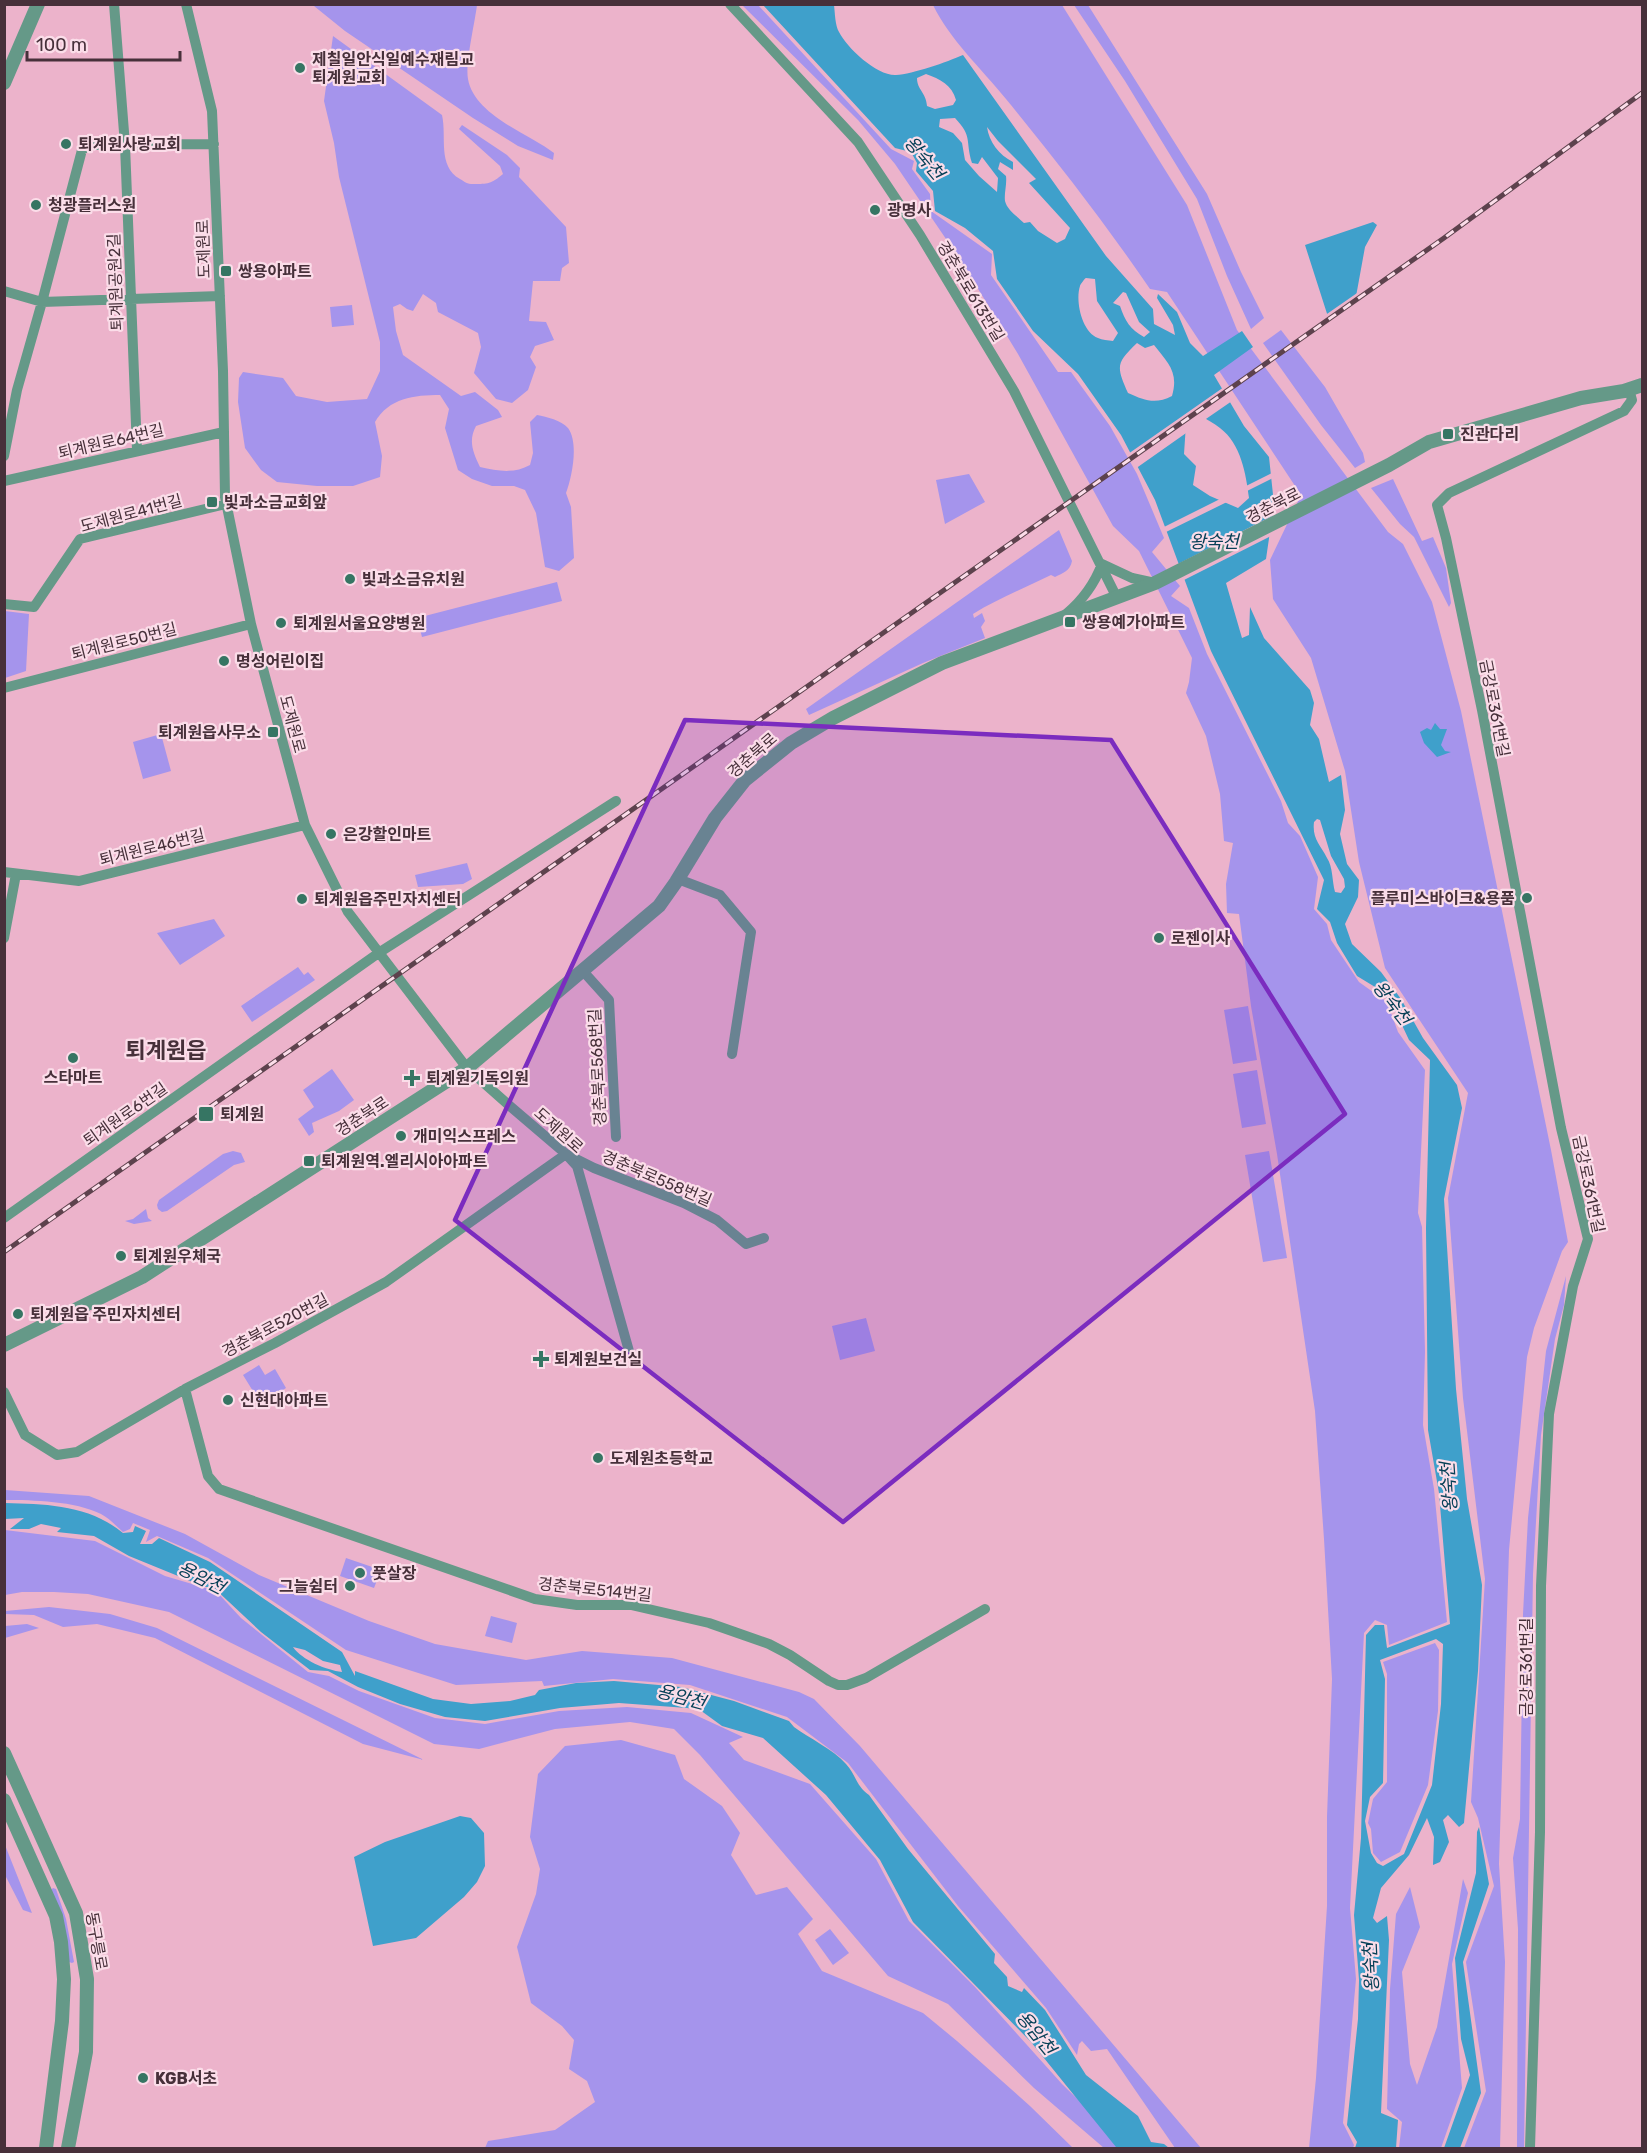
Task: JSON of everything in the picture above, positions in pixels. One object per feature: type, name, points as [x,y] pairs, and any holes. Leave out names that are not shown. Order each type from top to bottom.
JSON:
[{"type":"street","points":[[4,83],[38,4]]},
{"type":"street","name":"퇴계원공원2길","points":[[114,4],[124,145],[138,450]]},
{"type":"street","name":"도제원로","points":[[186,4],[213,111],[226,504],[251,624],[305,825],[348,912],[467,1068],[567,1154],[577,1166],[629,1351]]},
{"type":"street","name":"경춘북로613번길","points":[[730,4],[858,142],[920,235],[1014,391],[1117,597]]},
{"type":"street","points":[[4,456],[17,390],[82,150],[91,145],[214,144]]},
{"type":"street","points":[[4,291],[42,302],[220,296]]},
{"type":"street","name":"경춘북로","points":[[4,1345],[142,1277],[467,1068],[659,906],[678,879],[714,818],[745,780],[791,742],[832,718],[942,663],[1155,583],[1389,465],[1429,442],[1581,398],[1636,387]]},
{"type":"street","name":"금강로361번길","points":[[1530,2148],[1540,1832],[1541,1586],[1549,1414],[1573,1286],[1588,1239],[1561,1128],[1482,710],[1437,505],[1449,493],[1624,411],[1632,400],[1636,387]]},
{"type":"street","name":"퇴계원로64번길","points":[[4,481],[224,432]]},
{"type":"street","name":"도제원로41번길","points":[[4,604],[34,607],[80,539],[226,504]]},
{"type":"street","points":[[1060,619],[1079,603],[1095,582],[1102,564],[1132,578],[1155,583]]},
{"type":"street","name":"퇴계원로50번길","points":[[4,688],[251,624]]},
{"type":"street","name":"퇴계원로6번길","points":[[4,1218],[380,952],[616,801]]},
{"type":"street","name":"퇴계원로46번길","points":[[10,873],[78,881],[305,825]]},
{"type":"street","points":[[4,938],[10,873]]},
{"type":"street","points":[[678,879],[720,895],[751,932],[732,1054]]},
{"type":"street","name":"경춘북로568번길","points":[[582,970],[609,1000],[616,1137]]},
{"type":"street","name":"경춘북로558번길","points":[[567,1154],[594,1168],[684,1203],[717,1220],[746,1244],[764,1238]]},
{"type":"street","name":"경춘북로520번길","points":[[4,1392],[26,1435],[57,1455],[77,1452],[185,1389],[276,1343],[386,1282],[567,1154]]},
{"type":"street","name":"경춘북로514번길","points":[[185,1389],[208,1476],[219,1489],[535,1599],[577,1605],[631,1605],[709,1623],[769,1644],[838,1685],[847,1685],[866,1678],[985,1610]]},
{"type":"street","name":"동구릉로","points":[[4,1753],[76,1913],[87,1979],[86,2052],[68,2148]]},
{"type":"street","points":[[4,1800],[56,1916],[61,1942],[64,1979],[62,2020],[46,2148]]},
{"type":"highlighted area","points":[[685,720],[1111,740],[1345,1114],[843,1522],[455,1220]]},
{"type":"shaded area","points":[[307,5],[477,5],[467,72],[472,92],[491,113],[554,153],[553,160],[518,146],[473,118],[345,31],[314,6]]},
{"type":"shaded area","points":[[742,5],[758,5],[891,149],[914,161],[912,169],[930,194],[931,211],[992,254],[991,275],[1058,372],[1071,372],[1110,426],[1137,474],[1164,538],[1152,552],[1180,586],[1171,596],[1189,608],[1207,654],[1281,801],[1288,823],[1300,836],[1318,877],[1314,909],[1327,924],[1331,940],[1359,982],[1387,1002],[1398,1032],[1425,1070],[1418,1213],[1422,1227],[1425,1352],[1423,1425],[1434,1489],[1447,1622],[1389,1645],[1387,1625],[1375,1620],[1364,1633],[1350,1908],[1356,1979],[1343,2123],[1354,2145],[1353,2148],[1309,2148],[1327,1906],[1327,1817],[1332,1679],[1315,1411],[1277,1154],[1251,1006],[1239,914],[1227,913],[1226,884],[1233,843],[1224,841],[1220,794],[1206,736],[1186,693],[1192,658],[1139,551],[1113,526],[1018,354],[961,261],[895,164],[858,120]]},
{"type":"shaded area","points":[[933,5],[1062,5],[1187,205],[1237,330],[1388,532],[1403,544],[1432,602],[1461,711],[1568,1242],[1562,1251],[1534,1328],[1527,1357],[1509,1550],[1499,1864],[1505,1962],[1500,2148],[1464,2148],[1486,2091],[1466,1962],[1494,1886],[1478,1818],[1471,1802],[1485,1579],[1463,1398],[1448,1198],[1468,1093],[1385,968],[1359,862],[1345,771],[1311,658],[1273,599],[1270,560],[1301,495],[1167,292],[1150,289],[1062,169],[957,42]]},
{"type":"shaded area","points":[[1074,5],[1088,5],[1207,194],[1264,318],[1251,329],[1227,276],[1197,199],[1125,81]]},
{"type":"shaded area","points":[[333,36],[442,115],[444,150],[448,167],[453,173],[469,184],[489,183],[503,174],[500,166],[459,129],[462,125],[507,155],[520,168],[519,177],[566,227],[569,263],[562,268],[560,281],[533,281],[529,321],[546,322],[554,340],[535,346],[530,357],[536,367],[528,390],[512,403],[496,399],[474,373],[481,347],[478,333],[438,312],[436,303],[423,294],[413,311],[400,304],[393,307],[396,331],[403,355],[461,396],[475,392],[498,410],[502,417],[476,426],[472,446],[480,467],[512,471],[530,465],[533,453],[530,422],[537,415],[558,421],[568,428],[574,451],[566,493],[571,507],[574,558],[559,571],[545,567],[536,513],[525,490],[514,486],[492,486],[472,479],[458,470],[445,428],[449,409],[440,395],[412,397],[395,403],[381,414],[375,422],[382,456],[380,477],[353,486],[317,486],[277,482],[261,470],[245,448],[238,402],[239,378],[243,372],[283,378],[296,396],[327,402],[367,399],[380,371],[380,342],[339,177],[324,101]]},
{"type":"shaded area","points":[[352,305],[354,325],[332,327],[330,307]]},
{"type":"shaded area","points":[[1281,330],[1325,387],[1363,453],[1365,462],[1355,468],[1321,425],[1263,343]]},
{"type":"shaded area","points":[[969,474],[985,502],[945,524],[936,480]]},
{"type":"shaded area","points":[[1393,479],[1422,541],[1433,537],[1446,568],[1451,603],[1449,607],[1414,537],[1400,524],[1371,488]]},
{"type":"shaded area","points":[[1059,530],[1072,561],[1070,567],[1055,577],[1051,575],[973,614],[974,618],[982,613],[985,621],[981,627],[985,638],[923,663],[809,715],[806,709]]},
{"type":"shaded area","points":[[557,582],[562,601],[422,637],[417,618]]},
{"type":"shaded area","points":[[5,611],[29,614],[26,671],[5,678]]},
{"type":"shaded area","points":[[161,734],[171,771],[143,779],[133,742]]},
{"type":"shaded area","points":[[467,863],[472,879],[463,884],[418,887],[415,875]]},
{"type":"shaded area","points":[[214,919],[225,936],[180,965],[157,933]]},
{"type":"shaded area","points":[[298,967],[304,975],[308,972],[315,980],[252,1022],[241,1006]]},
{"type":"shaded area","points":[[1248,1006],[1257,1060],[1233,1064],[1224,1010]]},
{"type":"shaded area","points":[[332,1069],[354,1100],[339,1111],[312,1123],[314,1132],[309,1136],[298,1119],[314,1107],[303,1090]]},
{"type":"shaded area","points":[[1257,1070],[1266,1124],[1242,1128],[1233,1074]]},
{"type":"shaded area","points":[[233,1151],[241,1153],[245,1162],[234,1165],[167,1211],[162,1212],[158,1209],[159,1200],[223,1154]]},
{"type":"shaded area","points":[[1269,1151],[1287,1258],[1263,1262],[1245,1155]]},
{"type":"shaded area","points":[[146,1209],[148,1218],[152,1221],[134,1224],[125,1221],[133,1219]]},
{"type":"shaded area","points":[[1566,1276],[1564,1305],[1555,1339],[1541,1435],[1533,1574],[1524,2148],[1517,2148],[1518,1929],[1513,1858],[1520,1819],[1523,1614],[1528,1518],[1546,1351]]},
{"type":"shaded area","points":[[866,1318],[875,1351],[840,1360],[832,1326]]},
{"type":"shaded area","points":[[259,1365],[265,1375],[275,1369],[286,1388],[261,1404],[243,1375]]},
{"type":"shaded area","points":[[5,1490],[89,1496],[185,1534],[259,1575],[369,1621],[435,1644],[526,1660],[582,1651],[672,1658],[799,1692],[814,1699],[860,1746],[1201,2148],[1175,2148],[1107,2049],[1091,2051],[1082,2041],[1079,2044],[1077,2055],[1046,2008],[958,1906],[848,1763],[787,1717],[690,1685],[613,1679],[544,1686],[542,1681],[456,1685],[346,1650],[208,1558],[157,1536],[146,1542],[150,1530],[133,1523],[130,1529],[123,1532],[104,1516],[79,1506],[41,1501],[5,1500]]},
{"type":"shaded area","points":[[5,1530],[95,1541],[165,1576],[216,1591],[241,1618],[308,1672],[329,1676],[359,1691],[435,1718],[485,1724],[559,1711],[627,1707],[691,1713],[743,1737],[729,1743],[744,1760],[810,1784],[876,1859],[909,1921],[975,1987],[1062,2084],[1128,2148],[1104,2148],[1034,2088],[948,2004],[888,1976],[700,1755],[674,1729],[630,1722],[555,1729],[479,1749],[434,1744],[169,1612],[88,1594],[22,1592],[5,1595]]},
{"type":"shaded area","name":"풋살장","points":[[346,1558],[381,1570],[374,1588],[340,1576]]},
{"type":"shaded area","points":[[49,1607],[110,1614],[157,1628],[424,1760],[363,1744],[155,1638],[97,1624],[63,1627],[34,1615],[5,1614],[5,1611]]},
{"type":"shaded area","points":[[491,1616],[517,1623],[512,1643],[485,1636]]},
{"type":"shaded area","points":[[27,1624],[39,1628],[5,1638],[5,1626]]},
{"type":"shaded area","points":[[1435,1643],[1439,1650],[1438,1711],[1428,1785],[1400,1852],[1381,1862],[1373,1853],[1371,1829],[1368,1823],[1373,1799],[1387,1782],[1387,1674],[1383,1662]]},
{"type":"shaded area","points":[[621,1740],[675,1755],[684,1779],[722,1806],[740,1833],[731,1855],[756,1895],[787,1887],[813,1919],[798,1934],[822,1971],[923,2013],[1030,2106],[1073,2148],[485,2148],[488,2141],[555,2130],[595,2102],[587,2081],[569,2069],[574,2040],[562,2026],[531,2003],[517,1947],[536,1894],[540,1869],[530,1837],[538,1774],[565,1746]]},
{"type":"shaded area","points":[[5,1845],[32,1913],[23,1910],[5,1875]]},
{"type":"shaded area","points":[[1463,1879],[1468,1893],[1452,1964],[1462,2088],[1441,2148],[1399,2148],[1402,2122],[1387,2109],[1390,1989],[1396,1914],[1410,1887],[1420,1927],[1402,1972],[1410,2064],[1417,2085],[1437,2027]]},
{"type":"shaded area","points":[[56,1889],[66,1919],[74,1962],[72,1963],[69,1962],[51,1890]]},
{"type":"shaded area","points":[[830,1929],[849,1953],[833,1965],[815,1940]]},
{"type":"water","name":"왕숙천","points":[[763,5],[834,5],[837,26],[843,38],[863,60],[888,74],[911,72],[963,55],[1106,256],[1153,309],[1154,324],[1175,335],[1173,325],[1157,298],[1158,294],[1177,312],[1190,343],[1203,356],[1242,331],[1253,347],[1214,375],[1244,426],[1269,457],[1274,504],[1266,559],[1226,583],[1242,638],[1249,635],[1250,607],[1264,638],[1310,690],[1314,703],[1310,725],[1319,739],[1329,782],[1341,775],[1345,810],[1340,834],[1347,864],[1359,880],[1358,897],[1345,924],[1352,944],[1381,972],[1401,999],[1423,1038],[1457,1085],[1462,1108],[1444,1199],[1456,1389],[1467,1499],[1482,1585],[1478,1671],[1464,1823],[1459,1827],[1448,1815],[1443,1820],[1449,1842],[1440,1862],[1433,1865],[1434,1837],[1427,1818],[1409,1855],[1381,1888],[1373,1918],[1377,1923],[1387,1916],[1389,1940],[1381,2113],[1398,2120],[1396,2148],[1355,2148],[1357,2142],[1347,2125],[1358,2019],[1359,1980],[1354,1915],[1361,1838],[1366,1635],[1375,1625],[1384,1625],[1387,1648],[1450,1624],[1439,1493],[1428,1430],[1426,1228],[1430,1060],[1409,1040],[1393,1006],[1380,990],[1357,976],[1337,943],[1330,922],[1317,909],[1324,880],[1211,651],[1155,500],[1121,435],[1078,374],[1033,331],[997,279],[993,251],[965,228],[935,211],[933,191],[916,171],[917,163],[911,152],[895,148]],"holes":[[[926,74],[936,78],[948,86],[956,100],[953,105],[935,109],[927,106],[917,78]],[[955,118],[961,124],[966,135],[972,163],[978,164],[982,157],[998,178],[997,192],[965,160],[962,143],[953,133],[939,127],[940,119]],[[987,127],[1036,179],[1029,183],[1070,228],[1065,239],[1057,243],[1038,231],[1030,222],[1024,223],[1008,207],[1005,201],[1006,176],[998,169],[1000,162],[1013,170],[1013,162],[999,152],[990,138]],[[1086,278],[1095,279],[1097,301],[1118,333],[1113,341],[1092,335],[1084,323],[1078,300],[1080,286]],[[1123,292],[1126,293],[1139,322],[1150,332],[1144,337],[1135,331],[1126,320],[1120,306],[1113,303]],[[1137,343],[1145,348],[1154,345],[1171,368],[1174,380],[1172,396],[1166,399],[1150,400],[1128,393],[1120,371],[1125,355]],[[1199,415],[1215,424],[1233,442],[1238,451],[1249,498],[1238,508],[1210,496],[1193,485],[1196,466],[1184,454],[1186,424]],[[1317,819],[1320,820],[1331,856],[1344,879],[1345,887],[1341,893],[1335,892],[1330,866],[1314,833],[1314,822]],[[1436,1639],[1443,1644],[1441,1704],[1432,1785],[1404,1854],[1383,1866],[1377,1863],[1371,1853],[1365,1821],[1370,1797],[1383,1783],[1385,1679],[1380,1660]]]},
{"type":"water","points":[[1373,222],[1377,225],[1365,247],[1353,313],[1330,323],[1305,245]]},
{"type":"water","points":[[1435,723],[1440,729],[1447,729],[1441,745],[1445,751],[1451,752],[1437,757],[1424,743],[1420,732],[1427,728],[1431,730]]},
{"type":"water","name":"용암천","points":[[5,1503],[36,1504],[82,1511],[123,1533],[133,1532],[135,1526],[146,1531],[140,1544],[152,1544],[159,1538],[210,1562],[342,1652],[355,1676],[355,1671],[433,1699],[471,1704],[510,1701],[535,1695],[539,1690],[576,1683],[614,1681],[681,1687],[734,1701],[789,1721],[846,1764],[861,1788],[869,1795],[908,1849],[995,1954],[994,1963],[1007,1977],[1008,1986],[1022,1992],[1024,1988],[1045,2010],[1086,2075],[1138,2116],[1151,2142],[1164,2144],[1169,2148],[1116,2147],[1031,2042],[913,1922],[880,1860],[826,1795],[763,1738],[722,1726],[700,1710],[687,1708],[619,1703],[560,1708],[485,1721],[445,1717],[400,1704],[358,1687],[328,1671],[310,1670],[261,1632],[213,1587],[205,1587],[129,1556],[94,1536],[57,1532],[61,1528],[41,1524],[29,1529],[10,1529],[24,1518],[5,1519]],"holes":[[[293,1647],[305,1650],[323,1661],[340,1665],[342,1672],[315,1664]]]},
{"type":"water","points":[[460,1816],[471,1818],[484,1833],[485,1866],[477,1882],[464,1897],[416,1938],[373,1946],[354,1857],[385,1842]]},
{"type":"water","points":[[1479,1827],[1489,1884],[1463,1962],[1481,2093],[1460,2148],[1444,2148],[1470,2075],[1461,2039],[1455,1958],[1476,1873]]},
{"type":"pier","points":[[1360,291],[1356,313],[1331,326],[1328,325],[1324,316]]},
{"type":"pier","points":[[1224,387],[1232,401],[1203,421],[1199,419],[1189,425],[1189,431],[1135,469],[1128,454]]},
{"type":"pier","points":[[1274,472],[1275,477],[1245,492],[1244,487]]},
{"type":"pier","points":[[1222,498],[1229,501],[1164,533],[1162,528]]},
{"type":"pier","points":[[1276,514],[1273,535],[1182,581],[1176,565]]},
{"type":"railway","points":[[4,1252],[1444,238],[1642,93]]},
{"type":"place","name":"제칠일안식일예수재림교 퇴계원교회","points":[[300,68]]},
{"type":"place","name":"퇴계원사랑교회","points":[[66,144]]},
{"type":"place","name":"청광플러스원","points":[[36,205]]},
{"type":"place","name":"광명사","points":[[875,210]]},
{"type":"place","name":"쌍용아파트","points":[[226,271]]},
{"type":"place","name":"진관다리","points":[[1448,434]]},
{"type":"place","name":"빛과소금교회앞","points":[[212,502]]},
{"type":"place","name":"빛과소금유치원","points":[[350,579]]},
{"type":"place","name":"쌍용예가아파트","points":[[1070,622]]},
{"type":"place","name":"퇴계원서울요양병원","points":[[281,623]]},
{"type":"place","name":"명성어린이집","points":[[224,661]]},
{"type":"place","name":"퇴계원읍사무소","points":[[273,732]]},
{"type":"place","name":"은강할인마트","points":[[331,834]]},
{"type":"place","name":"플루미스바이크&용품","points":[[1527,898]]},
{"type":"place","name":"퇴계원읍주민자치센터","points":[[302,899]]},
{"type":"place","name":"로젠이사","points":[[1159,938]]},
{"type":"place","name":"스타마트","points":[[73,1058]]},
{"type":"place","name":"퇴계원기독의원","points":[[412,1078]]},
{"type":"place","name":"퇴계원","points":[[206,1114]]},
{"type":"place","name":"개미익스프레스","points":[[401,1136]]},
{"type":"place","name":"퇴계원역.엘리시아아파트","points":[[309,1161]]},
{"type":"place","name":"퇴계원우체국","points":[[121,1256]]},
{"type":"place","name":"퇴계원읍 주민자치센터","points":[[18,1314]]},
{"type":"place","name":"퇴계원보건실","points":[[541,1359]]},
{"type":"place","name":"신현대아파트","points":[[228,1400]]},
{"type":"place","name":"도제원초등학교","points":[[598,1458]]},
{"type":"place","name":"풋살장","points":[[360,1573]]},
{"type":"place","name":"그늘쉼터","points":[[350,1586]]},
{"type":"place","name":"KGB서초","points":[[143,2078]]},
{"type":"district","name":"퇴계원읍","points":[[166,1050]]}]
